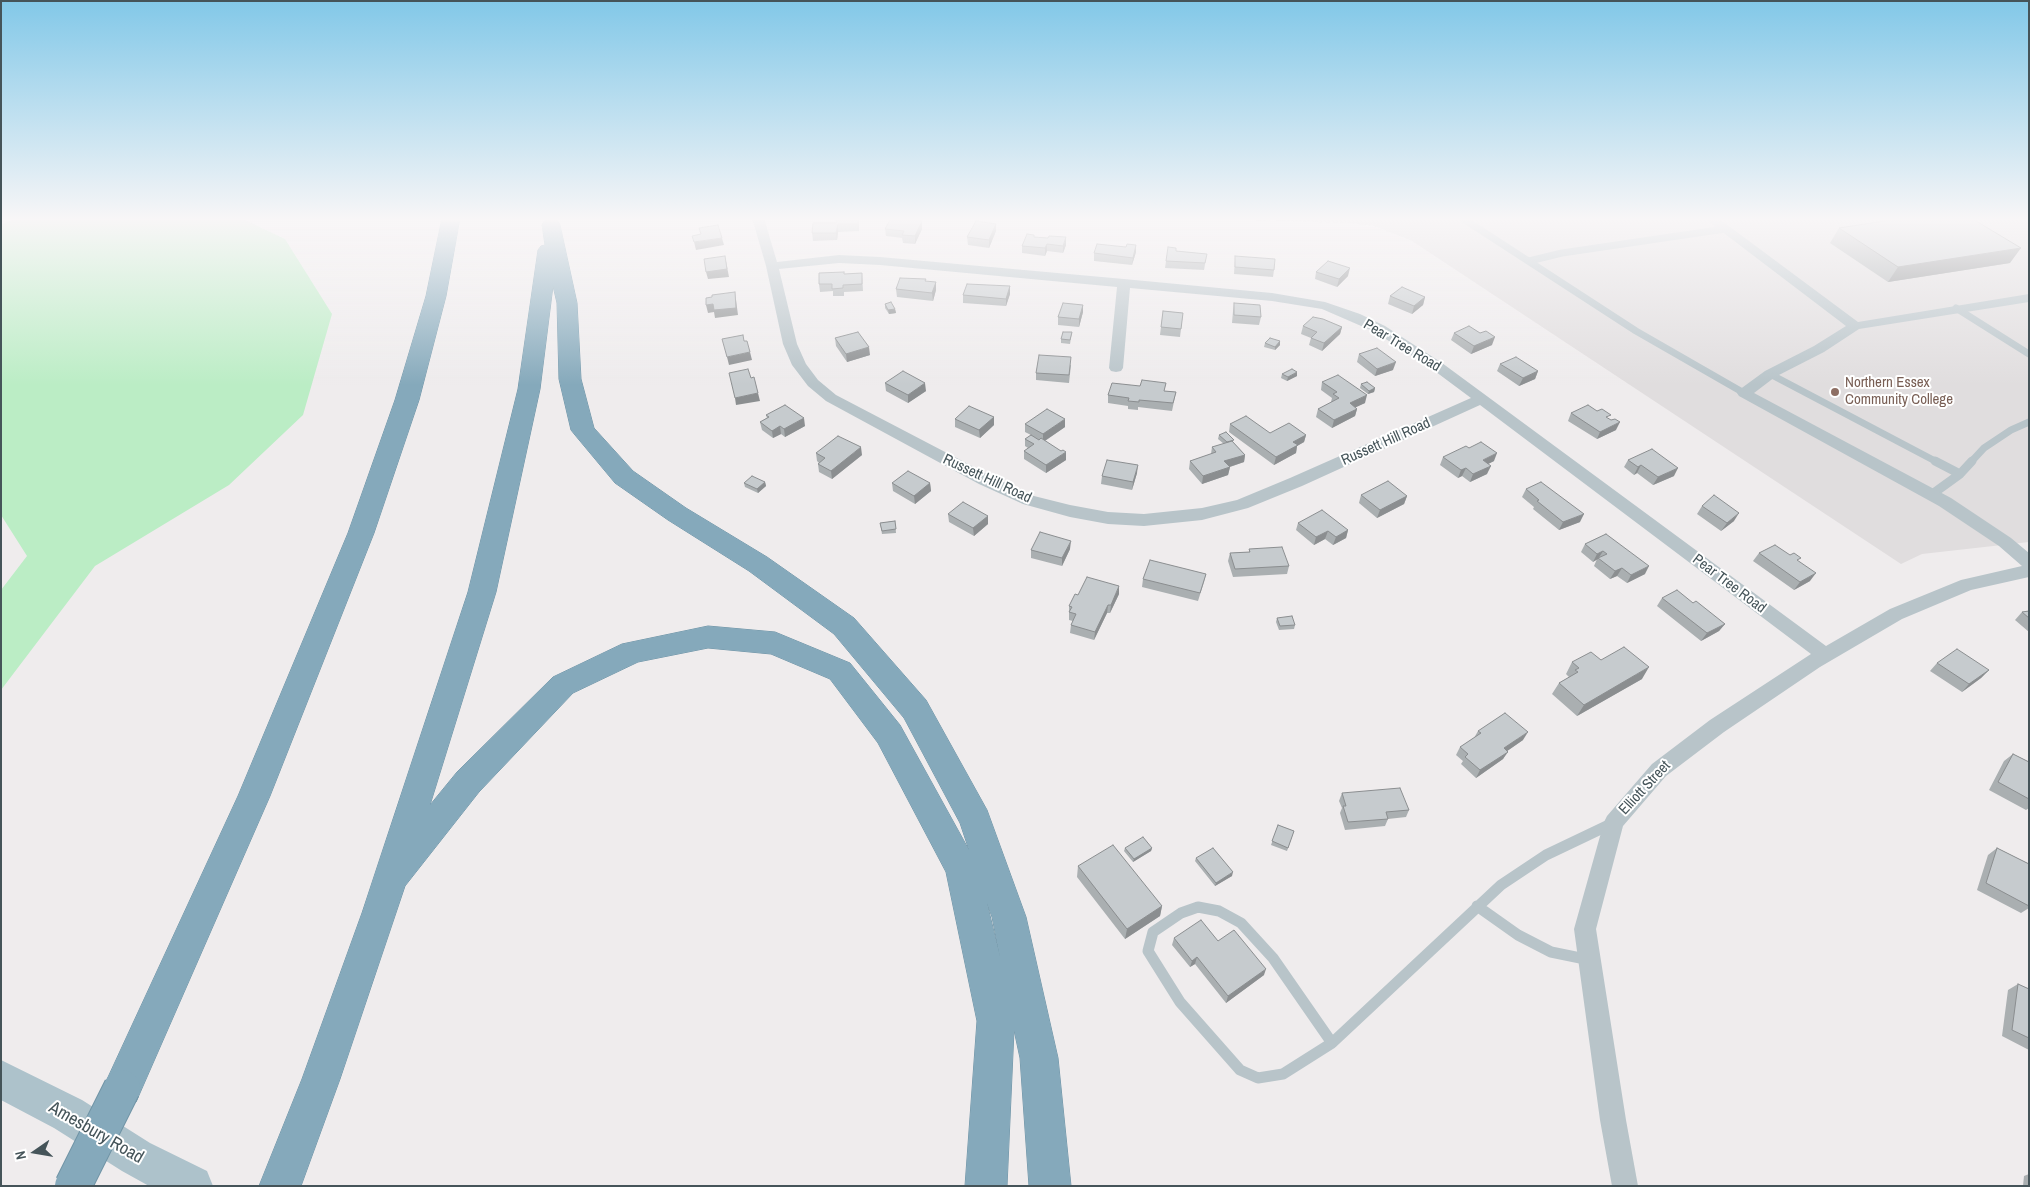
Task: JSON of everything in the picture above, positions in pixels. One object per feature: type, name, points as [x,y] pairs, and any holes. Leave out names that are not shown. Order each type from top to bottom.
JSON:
[{"type":"highway","points":[[73,1186],[122,1088],[254,796],[361,533],[407,400],[436,296],[440,273]]},
{"type":"highway","points":[[280,1186],[321,1079],[389,880],[482,592],[529,389],[546,273]]},
{"type":"highway","points":[[561,273],[567,303],[570,379],[583,430],[624,477],[677,514],[758,564],[844,626],[915,709],[975,820],[1009,917],[1039,1058],[1050,1186]]},
{"type":"highway","points":[[389,880],[468,782],[563,685],[632,652],[708,637],[775,643],[840,671],[889,734],[962,870],[996,1021],[986,1186]]},
{"type":"main road","name":"Amesbury Road","points":[[1,1079],[68,1114],[136,1157],[192,1186]]},
{"type":"street","name":"Russett Hill Road","points":[[774,273],[790,344],[799,365],[814,383],[831,398],[985,480],[1029,500],[1070,511],[1108,518],[1144,520],[1202,514],[1242,504],[1482,399]]},
{"type":"street","name":"Pear Tree Road","points":[[1014,273],[1245,294],[1301,301],[1325,306],[1355,317],[1380,329],[1437,366],[1824,655]]},
{"type":"street","points":[[1784,273],[1855,326]]},
{"type":"street","points":[[1116,368],[1124,283]]},
{"type":"street","points":[[2029,298],[1956,308],[1855,326],[1770,374],[1744,393],[1931,495],[2005,542],[2029,563]]},
{"type":"street","name":"Elliott Street","points":[[1625,1186],[1613,1120],[1585,929],[1614,822],[1659,770],[1717,726],[1824,655],[1896,614],[1967,584],[2029,571]]},
{"type":"lane","points":[[1548,273],[1636,331],[1744,393]]},
{"type":"lane","points":[[1956,308],[2029,354]]},
{"type":"lane","points":[[1770,374],[1960,474]]},
{"type":"lane","points":[[1931,495],[1960,474],[1984,448],[2012,430],[2029,422]]},
{"type":"lane","points":[[1332,1042],[1273,958],[1241,923],[1219,911],[1198,907],[1181,913],[1153,932],[1148,951],[1159,971],[1180,1002],[1240,1070],[1258,1078],[1282,1074],[1332,1042],[1501,884],[1546,855],[1614,822]]},
{"type":"lane","points":[[1477,906],[1518,935],[1551,952],[1590,960]]},
{"type":"shaded area","name":"Northern Essex Community College","points":[[1461,273],[2029,273],[2029,542],[1922,554],[1901,564]]},
{"type":"green space","points":[[1,273],[307,273],[332,314],[303,415],[229,485],[95,566],[1,690],[1,590],[27,556],[1,515]]},
{"type":"building","points":[[819,273],[862,273],[862,284],[843,285],[843,288],[832,289],[832,284],[819,284]]},
{"type":"building","points":[[1321,273],[1345,273],[1339,279]]},
{"type":"building","points":[[900,278],[926,279],[925,281],[936,282],[932,293],[896,289]]},
{"type":"building","points":[[967,284],[1010,286],[1006,299],[963,295]]},
{"type":"building","points":[[1402,287],[1425,297],[1414,306],[1390,296]]},
{"type":"building","points":[[735,292],[736,308],[714,310],[713,304],[706,305],[706,298],[712,297],[712,295]]},
{"type":"building","points":[[891,302],[895,309],[888,310],[885,304]]},
{"type":"building","points":[[1063,303],[1083,305],[1079,319],[1058,317]]},
{"type":"building","points":[[1234,303],[1260,305],[1261,317],[1234,315]]},
{"type":"building","points":[[1163,311],[1183,313],[1181,329],[1161,327]]},
{"type":"building","points":[[1313,317],[1342,327],[1324,343],[1311,338],[1317,332],[1303,326]]},
{"type":"building","points":[[1469,326],[1480,333],[1486,331],[1495,337],[1474,346],[1454,333]]},
{"type":"building","points":[[858,332],[869,347],[846,354],[835,338]]},
{"type":"building","points":[[1063,332],[1072,332],[1070,340],[1061,339]]},
{"type":"building","points":[[743,335],[750,352],[727,357],[722,339]]},
{"type":"building","points":[[1270,338],[1280,341],[1275,347],[1265,343]]},
{"type":"building","points":[[1377,348],[1396,362],[1377,369],[1359,354]]},
{"type":"building","points":[[1039,355],[1071,357],[1069,375],[1036,373]]},
{"type":"building","points":[[1516,357],[1538,371],[1523,378],[1500,364]]},
{"type":"building","points":[[748,369],[751,378],[754,377],[758,393],[735,398],[729,373]]},
{"type":"building","points":[[1292,369],[1297,372],[1288,377],[1282,374]]},
{"type":"building","points":[[903,371],[925,383],[908,395],[885,383]]},
{"type":"building","points":[[1338,375],[1367,395],[1350,403],[1357,409],[1334,420],[1318,409],[1339,398],[1333,394],[1337,392],[1322,382]]},
{"type":"building","points":[[1142,380],[1166,383],[1164,391],[1176,392],[1173,403],[1128,401],[1129,398],[1108,395],[1112,383],[1140,386]]},
{"type":"building","points":[[1367,382],[1375,388],[1369,391],[1361,384]]},
{"type":"building","points":[[785,405],[804,418],[784,429],[780,426],[772,431],[760,422],[769,417],[766,415]]},
{"type":"building","points":[[1588,405],[1597,411],[1602,409],[1611,415],[1606,417],[1620,422],[1600,432],[1571,413]]},
{"type":"building","points":[[969,406],[994,417],[979,430],[955,419]]},
{"type":"building","points":[[1047,409],[1065,419],[1043,434],[1025,424]]},
{"type":"building","points":[[1246,416],[1270,433],[1289,423],[1306,435],[1293,442],[1298,445],[1276,457],[1230,424]]},
{"type":"building","points":[[1226,432],[1234,440],[1227,442],[1219,435]]},
{"type":"building","points":[[1031,435],[1039,440],[1041,438],[1061,451],[1066,452],[1046,465],[1024,451],[1034,444],[1025,439]]},
{"type":"building","points":[[838,436],[861,447],[831,471],[818,464],[825,458],[816,453]]},
{"type":"building","points":[[1232,441],[1245,455],[1224,461],[1230,467],[1203,476],[1190,461],[1216,452],[1212,447]]},
{"type":"building","points":[[1481,442],[1497,453],[1483,460],[1491,466],[1473,474],[1466,468],[1461,470],[1443,457],[1466,446],[1469,448]]},
{"type":"building","points":[[1652,449],[1678,468],[1658,477],[1641,465],[1638,467],[1628,460]]},
{"type":"building","points":[[1107,460],[1138,465],[1133,482],[1102,476]]},
{"type":"building","points":[[908,471],[930,483],[914,496],[892,483]]},
{"type":"building","points":[[752,476],[765,482],[757,489],[744,483]]},
{"type":"building","points":[[1388,481],[1407,496],[1380,510],[1361,495]]},
{"type":"building","points":[[1541,482],[1584,514],[1563,522],[1537,501],[1539,500],[1526,489]]},
{"type":"building","points":[[1714,495],[1739,513],[1727,523],[1702,506]]},
{"type":"building","points":[[963,502],[988,516],[973,528],[948,514]]},
{"type":"building","points":[[1322,510],[1348,530],[1336,537],[1328,531],[1316,537],[1298,523]]},
{"type":"building","points":[[895,521],[896,529],[882,531],[880,523]]},
{"type":"building","points":[[1040,532],[1071,541],[1062,558],[1031,550]]},
{"type":"building","points":[[1606,534],[1649,566],[1631,575],[1622,568],[1615,571],[1598,558],[1607,554],[1603,551],[1597,554],[1585,544]]},
{"type":"building","points":[[1775,545],[1790,555],[1794,553],[1801,558],[1797,560],[1816,573],[1800,582],[1759,553]]},
{"type":"building","points":[[1282,547],[1289,566],[1235,569],[1230,553],[1250,552],[1249,549]]},
{"type":"building","points":[[1150,560],[1206,574],[1200,593],[1143,579]]},
{"type":"building","points":[[1087,577],[1119,586],[1111,605],[1108,605],[1095,632],[1071,625],[1076,614],[1069,612],[1072,607],[1069,606],[1075,594],[1078,595]]},
{"type":"building","points":[[1677,590],[1693,603],[1696,601],[1725,624],[1707,633],[1662,598]]},
{"type":"building","points":[[2029,611],[2029,618],[2022,612]]},
{"type":"building","points":[[1292,616],[1295,625],[1280,626],[1277,618]]},
{"type":"building","points":[[1624,647],[1649,667],[1584,705],[1559,683],[1578,672],[1575,670],[1579,668],[1572,662],[1591,652],[1601,660]]},
{"type":"building","points":[[1957,649],[1989,670],[1969,684],[1937,663]]},
{"type":"building","points":[[1505,713],[1528,732],[1504,748],[1508,752],[1480,770],[1465,757],[1468,754],[1460,747],[1481,733],[1478,731]]},
{"type":"building","points":[[2013,754],[2029,762],[2029,799],[1998,782]]},
{"type":"building","points":[[1400,788],[1409,810],[1386,812],[1388,819],[1348,822],[1343,806],[1346,806],[1342,793]]},
{"type":"building","points":[[1278,825],[1294,831],[1288,848],[1272,841]]},
{"type":"building","points":[[1143,837],[1152,848],[1134,859],[1125,848]]},
{"type":"building","points":[[1113,845],[1162,906],[1127,929],[1078,866]]},
{"type":"building","points":[[1213,848],[1233,872],[1216,883],[1196,858]]},
{"type":"building","points":[[1997,848],[2029,864],[2029,906],[1986,883]]},
{"type":"building","points":[[1201,920],[1218,941],[1234,930],[1266,969],[1228,996],[1197,957],[1192,961],[1174,938]]},
{"type":"building","points":[[2018,984],[2029,989],[2029,1038],[2012,1030]]},
{"type":"place","name":"Northern Essex Community College","points":[[1835,392]]}]
